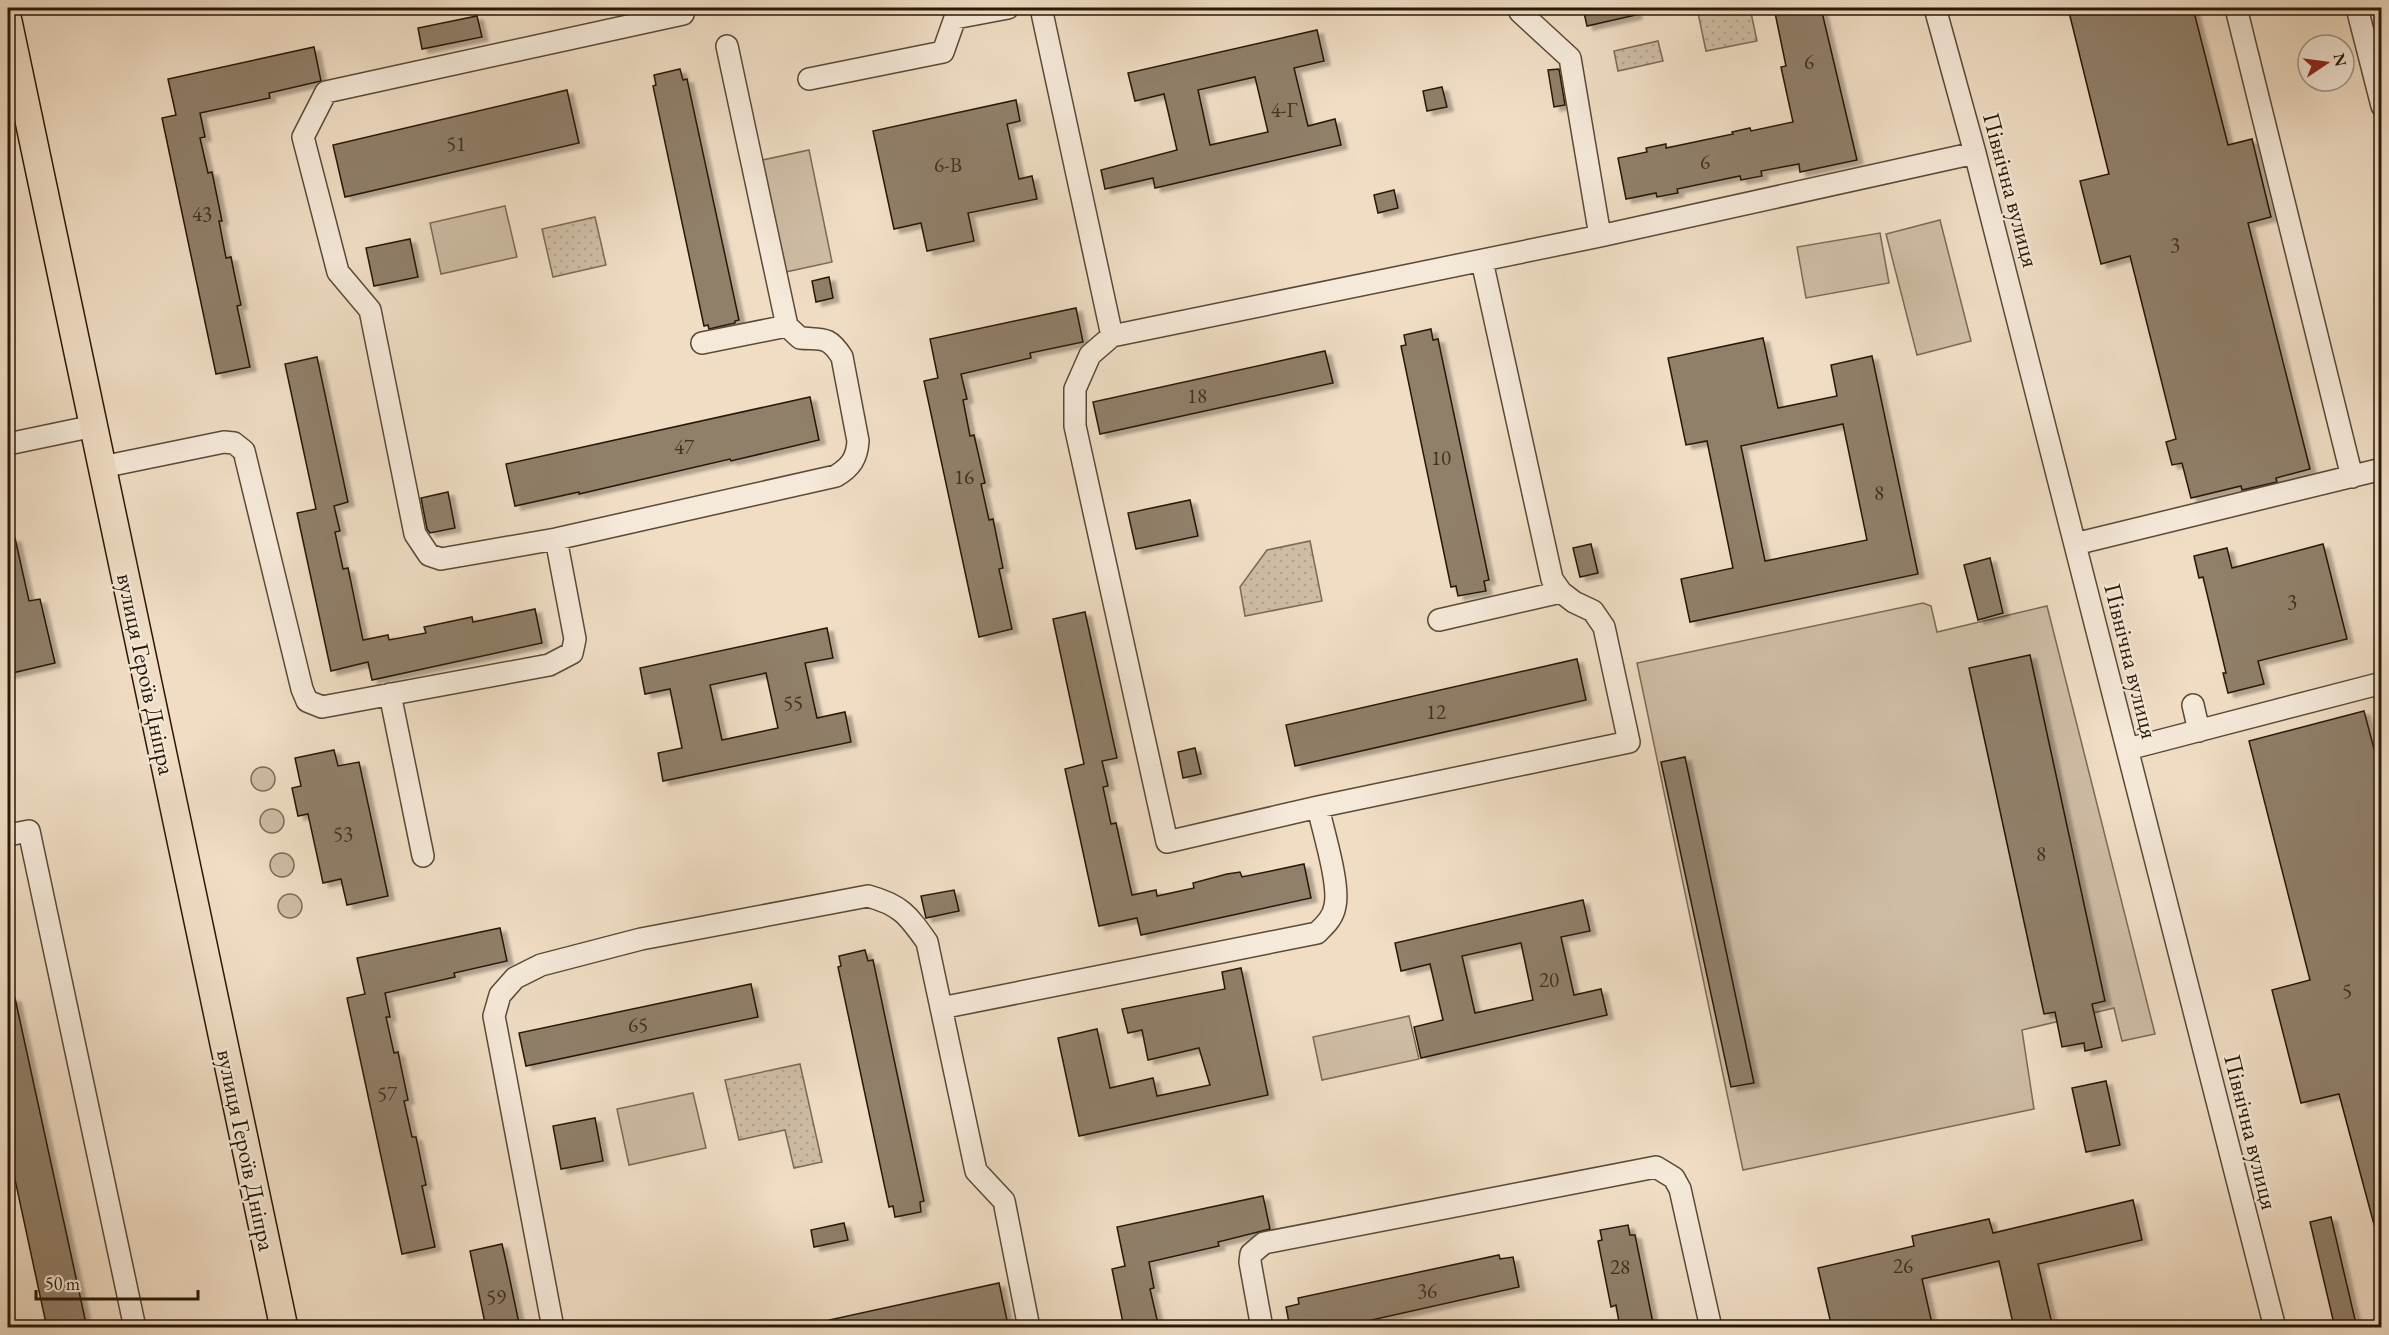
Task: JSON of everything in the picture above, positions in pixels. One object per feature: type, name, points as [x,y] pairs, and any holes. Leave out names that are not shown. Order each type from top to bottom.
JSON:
[{"type":"main road","name":"вулиця Героїв Дніпра","points":[[8,21],[284,1328]]},
{"type":"street","points":[[810,79],[943,52],[955,18],[1008,8]]},
{"type":"street","points":[[1041,8],[1112,336]]},
{"type":"street","points":[[1519,8],[1520,12],[1570,58],[1600,236]]},
{"type":"street","name":"Північна вулиця","points":[[1935,8],[1976,153],[2275,1328]]},
{"type":"street","points":[[2236,8],[2352,477]]},
{"type":"street","points":[[2357,8],[2382,106]]},
{"type":"street","points":[[683,15],[326,92],[303,137],[338,272],[370,310],[415,534],[429,555],[441,559],[556,539],[836,476],[853,462],[858,452],[858,441],[842,357],[836,347],[828,341],[819,337],[800,338],[787,326],[726,46]]},
{"type":"street","points":[[1482,261],[1551,579],[1561,592],[1574,602],[1593,611],[1604,627],[1629,742],[1318,807],[1167,842],[1075,426],[1075,389],[1090,355],[1112,336],[1482,261],[1976,153]]},
{"type":"street","points":[[702,343],[787,326]]},
{"type":"street","points":[[8,444],[93,426]]},
{"type":"street","points":[[102,467],[224,442],[234,443],[244,451],[289,644],[307,701],[322,707],[549,665],[572,653],[575,639],[556,539]]},
{"type":"street","points":[[2075,544],[2151,530],[2382,469]]},
{"type":"street","points":[[1439,620],[1561,592]]},
{"type":"street","points":[[2127,749],[2382,683]]},
{"type":"street","points":[[390,694],[423,856]]},
{"type":"street","points":[[2193,705],[2199,731]]},
{"type":"street","points":[[941,1008],[1317,933],[1328,923],[1335,907],[1336,893],[1318,807]]},
{"type":"street","points":[[8,835],[29,831],[135,1328]]},
{"type":"street","points":[[553,1328],[494,1016],[500,995],[515,978],[541,965],[641,939],[868,896],[891,902],[910,918],[927,942],[976,1172],[1004,1201],[1029,1328]]},
{"type":"street","points":[[1263,1328],[1250,1262],[1251,1254],[1264,1243],[1656,1167],[1674,1178],[1680,1189],[1711,1328]]},
{"type":"shaded area","points":[[1697,8],[1750,8],[1757,41],[1706,51]]},
{"type":"shaded area","points":[[1658,41],[1663,61],[1618,71],[1614,51]]},
{"type":"shaded area","points":[[809,150],[832,262],[781,273],[758,161]]},
{"type":"shaded area","points":[[505,206],[517,257],[441,274],[430,223]]},
{"type":"shaded area","points":[[595,217],[606,265],[553,277],[542,229]]},
{"type":"shaded area","points":[[1940,220],[1971,341],[1917,355],[1886,234]]},
{"type":"shaded area","points":[[1880,233],[1889,283],[1806,298],[1797,247]]},
{"type":"shaded area","points":[[1310,541],[1322,601],[1245,616],[1240,587],[1267,550]]},
{"type":"shaded area","points":[[1923,603],[1931,606],[1937,632],[2047,606],[2155,1034],[2122,1041],[2114,1008],[2022,1030],[2034,1109],[1743,1170],[1637,663]]},
{"type":"shaded area","points":[[263,767],[271,771],[275,779],[271,787],[263,791],[255,787],[251,779],[255,771]]},
{"type":"shaded area","points":[[272,809],[280,813],[284,821],[280,829],[272,833],[264,829],[260,821],[264,813]]},
{"type":"shaded area","points":[[282,853],[290,857],[294,865],[290,873],[282,877],[274,873],[270,865],[274,857]]},
{"type":"shaded area","points":[[290,894],[298,898],[302,906],[298,914],[290,918],[282,914],[278,906],[282,898]]},
{"type":"shaded area","points":[[1409,1016],[1419,1059],[1322,1080],[1313,1037]]},
{"type":"shaded area","points":[[800,1064],[822,1162],[794,1168],[785,1130],[739,1140],[725,1080]]},
{"type":"shaded area","points":[[693,1093],[706,1148],[629,1165],[617,1109]]},
{"type":"building","points":[[1583,8],[1635,8],[1636,15],[1587,26]]},
{"type":"building","points":[[1774,8],[1821,8],[1857,160],[1800,172],[1799,164],[1761,171],[1762,176],[1741,180],[1740,176],[1677,189],[1678,193],[1657,197],[1656,193],[1626,199],[1618,158],[1647,152],[1646,148],[1666,144],[1666,148],[1733,134],[1732,132],[1750,128],[1751,131],[1793,122],[1781,67],[1786,66]]},
{"type":"building","points":[[2068,8],[2193,8],[2228,145],[2252,139],[2271,217],[2248,223],[2310,469],[2276,478],[2277,482],[2242,490],[2241,486],[2191,498],[2182,463],[2172,465],[2166,442],[2176,439],[2130,256],[2101,264],[2080,181],[2109,174]]},
{"type":"building","points":[[477,16],[482,37],[422,49],[418,28]]},
{"type":"building","points":[[1317,30],[1324,61],[1294,68],[1308,126],[1335,119],[1341,145],[1155,188],[1153,178],[1105,189],[1101,170],[1177,150],[1164,94],[1135,101],[1128,73]],"holes":[[[1255,77],[1268,132],[1210,145],[1198,90]]]},
{"type":"building","points":[[314,47],[321,81],[269,93],[270,98],[200,113],[205,137],[200,138],[208,173],[212,172],[222,221],[219,221],[226,258],[231,257],[241,305],[237,306],[250,367],[216,374],[162,118],[176,115],[168,79]]},
{"type":"building","points":[[680,69],[683,80],[687,79],[739,320],[709,329],[708,325],[704,326],[653,86],[656,85],[654,75]]},
{"type":"building","points":[[1559,69],[1565,105],[1554,107],[1548,70]]},
{"type":"building","points":[[1442,87],[1447,107],[1427,111],[1423,91]]},
{"type":"building","points":[[567,90],[579,143],[345,197],[333,145]]},
{"type":"building","points":[[1016,100],[1020,121],[1007,124],[1019,179],[1032,176],[1037,199],[968,213],[974,241],[927,251],[921,223],[894,229],[873,131]]},
{"type":"building","points":[[1394,190],[1398,208],[1378,213],[1374,195]]},
{"type":"building","points":[[410,239],[418,277],[374,286],[366,248]]},
{"type":"building","points":[[829,277],[833,298],[816,302],[812,281]]},
{"type":"building","points":[[1076,308],[1083,342],[1030,353],[1031,358],[961,374],[967,399],[963,400],[970,436],[974,435],[985,483],[981,484],[989,520],[993,519],[1003,568],[999,569],[1012,629],[979,637],[924,381],[938,378],[930,339]]},
{"type":"building","points":[[1431,329],[1433,340],[1438,339],[1489,580],[1484,581],[1486,591],[1458,596],[1456,586],[1451,587],[1401,346],[1406,345],[1404,335]]},
{"type":"building","points":[[1763,338],[1778,408],[1837,396],[1831,365],[1872,356],[1918,574],[1690,622],[1681,579],[1733,568],[1707,441],[1686,445],[1668,358]],"holes":[[[1843,424],[1867,540],[1765,561],[1741,446]]]},
{"type":"building","points":[[1325,351],[1333,383],[1100,434],[1093,402]]},
{"type":"building","points":[[317,357],[348,502],[334,506],[340,531],[335,532],[343,569],[348,568],[363,640],[388,635],[389,640],[426,633],[424,627],[472,617],[473,622],[535,609],[542,643],[372,680],[368,662],[331,671],[297,513],[316,509],[285,364]]},
{"type":"building","points":[[810,397],[819,440],[579,494],[579,492],[515,506],[506,464]]},
{"type":"building","points":[[448,492],[455,528],[430,533],[427,529],[421,498]]},
{"type":"building","points":[[1190,500],[1198,536],[1136,549],[1128,513]]},
{"type":"building","points":[[15,538],[29,601],[40,599],[55,663],[8,674],[8,539]]},
{"type":"building","points":[[1591,544],[1598,573],[1580,577],[1573,548]]},
{"type":"building","points":[[2323,544],[2347,639],[2258,661],[2264,684],[2228,693],[2223,673],[2226,673],[2203,577],[2199,578],[2194,556],[2227,548],[2232,568]]},
{"type":"building","points":[[1990,558],[2003,613],[1978,620],[1964,565]]},
{"type":"building","points":[[1085,612],[1117,758],[1102,761],[1108,786],[1103,787],[1111,824],[1116,823],[1132,895],[1156,890],[1157,896],[1194,888],[1193,883],[1227,874],[1240,872],[1242,877],[1304,864],[1311,898],[1141,935],[1137,918],[1099,926],[1065,769],[1084,764],[1053,619]]},
{"type":"building","points":[[827,628],[833,658],[805,663],[817,718],[845,712],[851,742],[663,781],[658,753],[682,748],[670,689],[645,694],[640,668]],"holes":[[[766,673],[778,728],[722,740],[710,685]]]},
{"type":"building","points":[[2030,655],[2105,1001],[2092,1004],[2102,1047],[2085,1051],[2084,1043],[2062,1047],[2055,1012],[2044,1014],[1969,668]]},
{"type":"building","points":[[1577,659],[1586,700],[1295,766],[1286,725]]},
{"type":"building","points":[[2364,711],[2382,779],[2382,1232],[2376,1232],[2339,1094],[2301,1103],[2272,990],[2310,980],[2249,741]]},
{"type":"building","points":[[1195,748],[1201,774],[1183,778],[1178,752]]},
{"type":"building","points":[[334,750],[338,766],[359,762],[388,896],[347,905],[341,879],[323,883],[308,814],[298,816],[292,788],[301,786],[295,758]]},
{"type":"building","points":[[1685,757],[1754,1083],[1731,1087],[1661,762]]},
{"type":"building","points":[[954,890],[959,911],[926,918],[921,896]]},
{"type":"building","points":[[1583,900],[1590,931],[1561,937],[1574,995],[1601,989],[1607,1015],[1421,1058],[1414,1027],[1443,1020],[1430,964],[1401,971],[1395,943]],"holes":[[[1521,943],[1533,1000],[1475,1013],[1462,956]]]},
{"type":"building","points":[[500,928],[507,961],[454,973],[455,977],[385,993],[390,1017],[386,1017],[394,1053],[398,1052],[408,1100],[404,1101],[412,1137],[416,1137],[426,1185],[422,1186],[435,1247],[402,1254],[347,998],[365,994],[357,958]]},
{"type":"building","points":[[865,950],[868,961],[873,960],[924,1201],[920,1202],[921,1212],[895,1217],[893,1206],[889,1207],[838,967],[841,966],[839,956]]},
{"type":"building","points":[[1241,968],[1268,1095],[1079,1136],[1058,1038],[1097,1029],[1110,1088],[1153,1078],[1157,1096],[1210,1085],[1199,1048],[1148,1060],[1142,1030],[1128,1033],[1122,1009],[1225,989],[1222,972]]},
{"type":"building","points":[[751,984],[758,1017],[526,1066],[519,1033]]},
{"type":"building","points":[[8,998],[15,998],[87,1328],[47,1328],[8,1147]]},
{"type":"building","points":[[2106,1081],[2120,1145],[2086,1152],[2072,1088]]},
{"type":"building","points":[[595,1118],[603,1161],[561,1169],[553,1126]]},
{"type":"building","points":[[1263,1196],[1270,1229],[1218,1242],[1219,1246],[1149,1262],[1154,1288],[1150,1289],[1159,1328],[1124,1328],[1112,1269],[1125,1266],[1117,1227]]},
{"type":"building","points":[[2133,1200],[2142,1240],[2038,1264],[2053,1328],[2014,1328],[1999,1261],[1922,1279],[1933,1328],[1832,1328],[1818,1268],[1914,1246],[1912,1236],[1989,1219],[1993,1233]]},
{"type":"building","points":[[2331,1217],[2357,1328],[2335,1328],[2310,1222]]},
{"type":"building","points":[[844,1223],[848,1240],[814,1247],[811,1230]]},
{"type":"building","points":[[1628,1225],[1630,1235],[1635,1235],[1654,1328],[1620,1328],[1616,1305],[1611,1307],[1598,1241],[1602,1240],[1600,1230]]},
{"type":"building","points":[[502,1244],[520,1328],[486,1328],[470,1251]]},
{"type":"building","points":[[1499,1255],[1500,1259],[1513,1257],[1519,1287],[1336,1328],[1290,1328],[1286,1307],[1299,1304],[1298,1298]]},
{"type":"building","points":[[999,1283],[1008,1325],[997,1328],[830,1328],[829,1320]]}]
